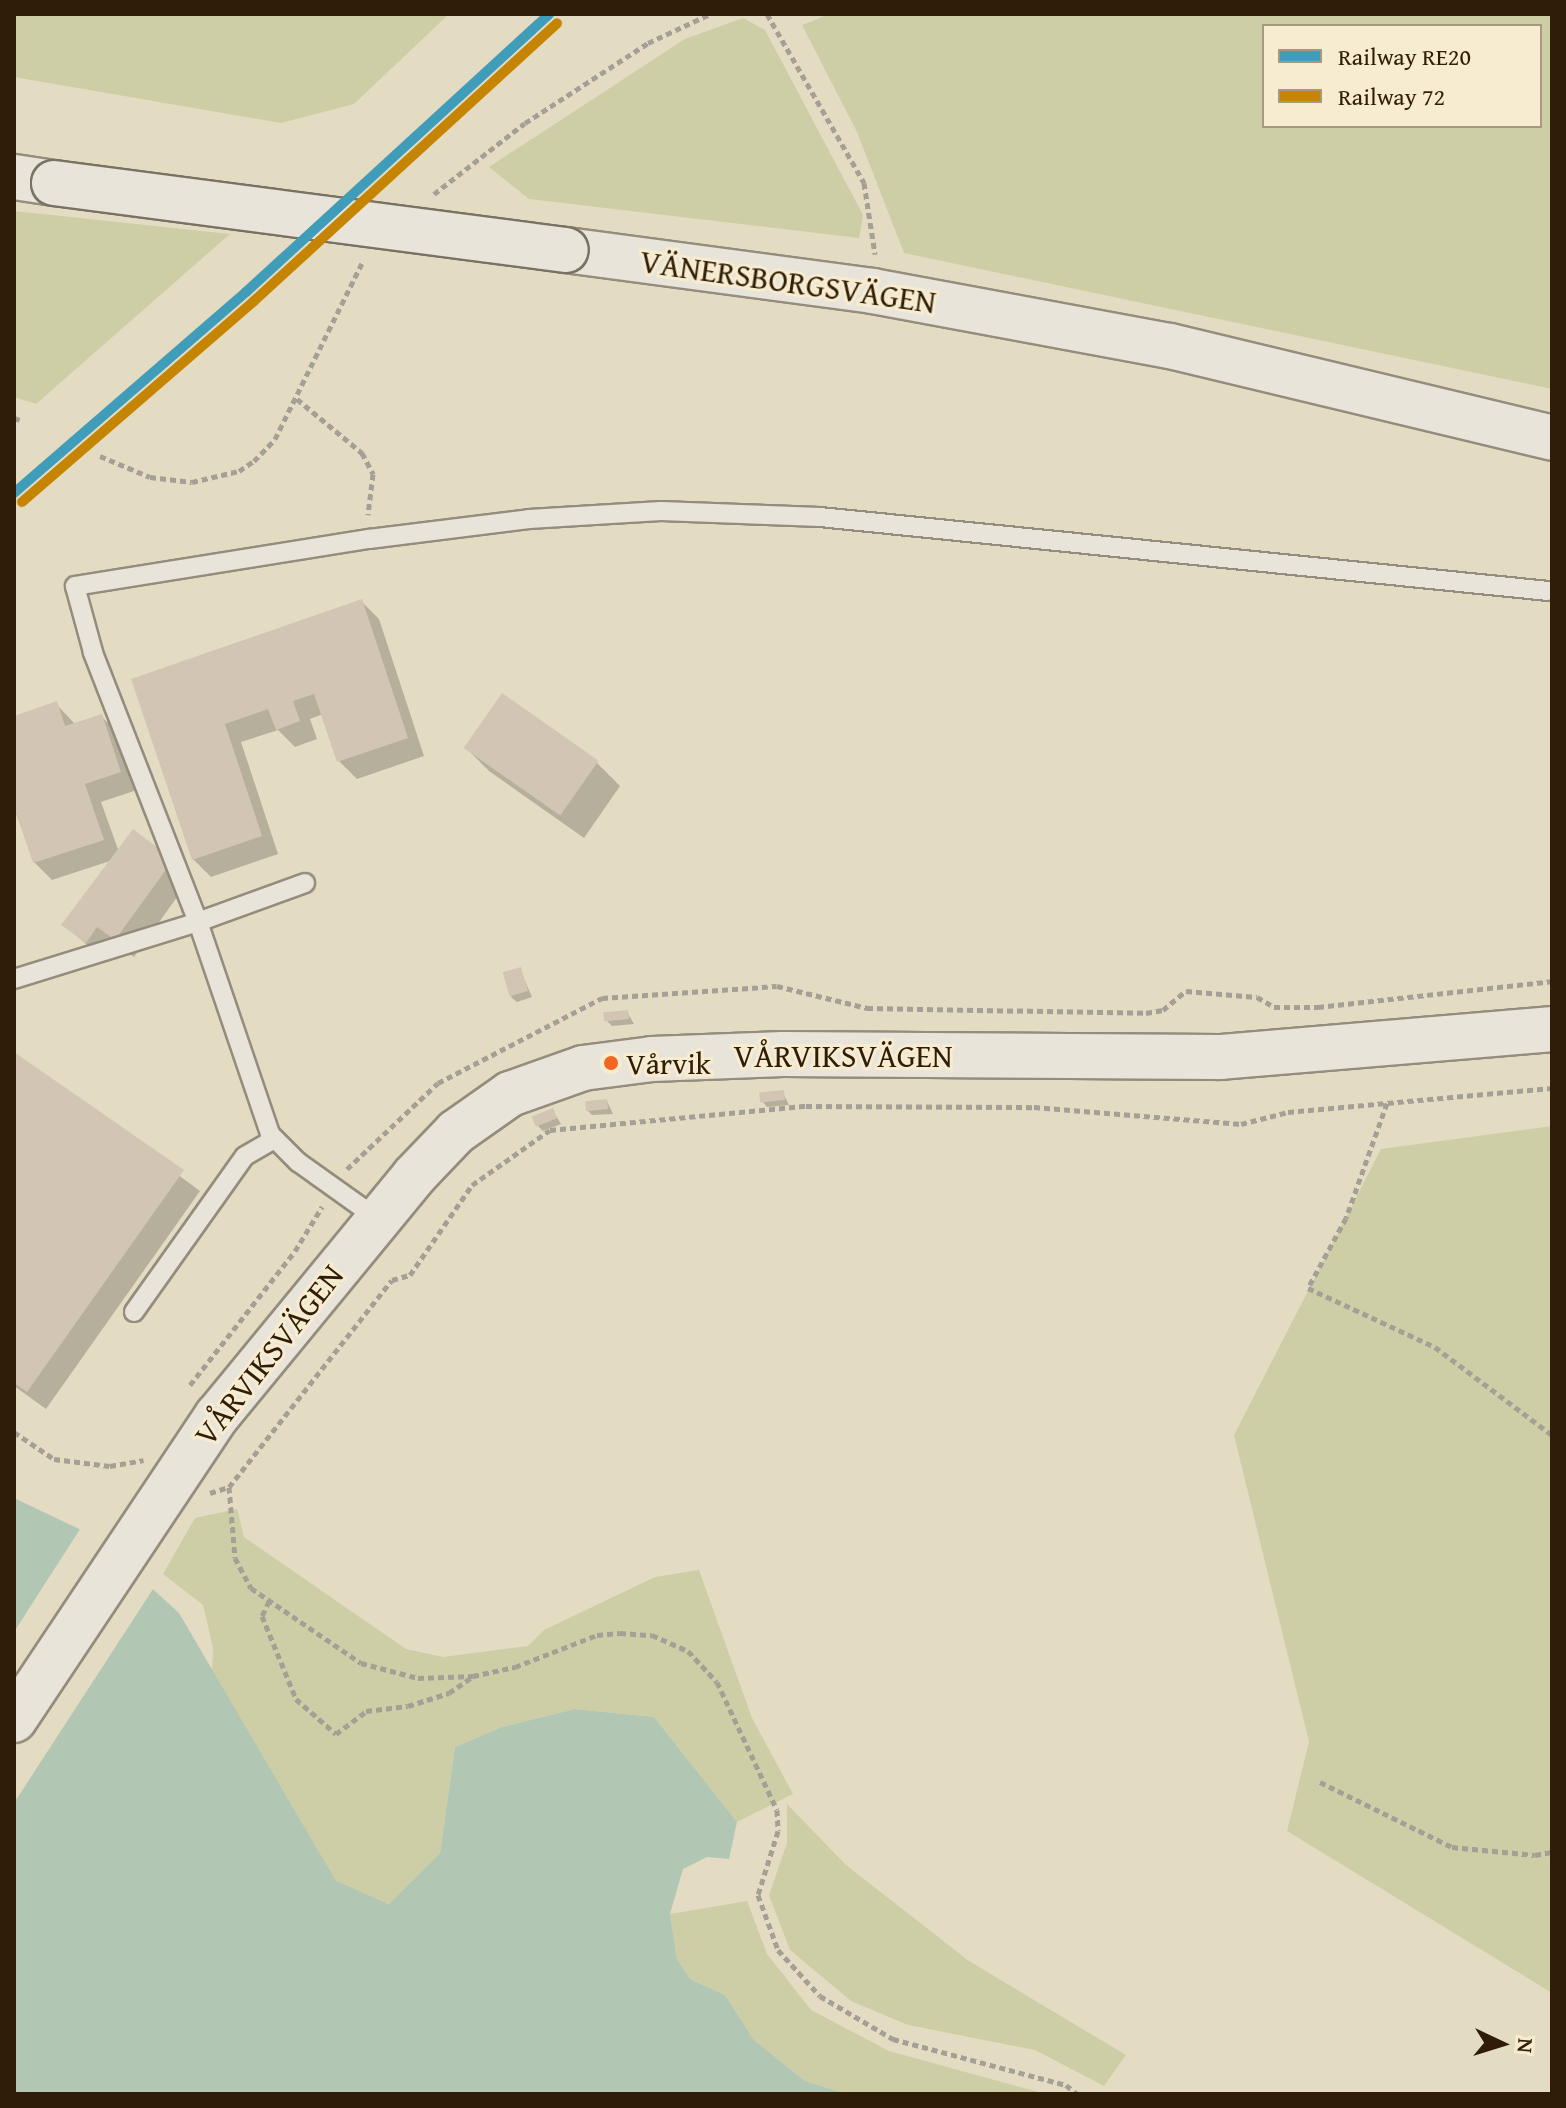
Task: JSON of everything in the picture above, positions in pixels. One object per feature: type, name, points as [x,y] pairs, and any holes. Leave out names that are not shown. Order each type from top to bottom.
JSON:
[{"type":"street","name":"VÄNERSBORGSVÄGEN","points":[[34,180],[872,291],[1155,343],[1552,438]]},
{"type":"street","name":"VÅRVIKSVÄGEN","points":[[14,1720],[144,1519],[217,1416],[378,1219],[456,1132],[490,1107],[556,1076],[611,1063],[783,1054],[1220,1057],[1552,1029]]},
{"type":"lane","points":[[378,1219],[298,1162],[275,1139],[257,1101],[198,922],[93,652],[75,586],[369,539],[529,519],[661,511],[794,515],[1548,591]]},
{"type":"lane","points":[[14,979],[198,922],[305,883]]},
{"type":"lane","points":[[134,1312],[245,1156],[275,1139]]},
{"type":"path","points":[[425,201],[550,107],[648,43],[710,14]]},
{"type":"path","points":[[767,14],[864,183],[875,261]]},
{"type":"path","points":[[100,456],[150,477],[215,479],[254,461],[275,439],[297,399],[366,256]]},
{"type":"path","points":[[297,399],[362,453],[373,474],[369,539]]},
{"type":"path","points":[[200,1496],[229,1487],[392,1280],[410,1275],[421,1262],[472,1185],[550,1130],[806,1106],[1034,1107],[1228,1124],[1387,1103],[1552,1088]]},
{"type":"path","points":[[1387,1103],[1346,1218],[1308,1288],[1435,1347],[1552,1435]]},
{"type":"path","points":[[14,1432],[54,1459],[110,1466],[152,1459]]},
{"type":"path","points":[[229,1487],[235,1558],[251,1588],[361,1663],[418,1678],[473,1676],[515,1667],[564,1645],[608,1634],[652,1635],[688,1651],[717,1682],[777,1810],[778,1831],[758,1895],[778,1950],[820,1996],[893,2039],[1066,2085],[1077,2094]]},
{"type":"path","points":[[269,1601],[262,1616],[296,1699],[336,1734],[366,1711],[408,1706],[449,1693],[473,1676]]},
{"type":"path","points":[[1320,1782],[1452,1847],[1552,1852]]},
{"type":"shaded area","points":[[14,14],[449,14],[354,104],[281,123],[14,77]]},
{"type":"shaded area","points":[[830,14],[1552,14],[1552,389],[904,253],[857,132],[802,25]]},
{"type":"shaded area","points":[[743,18],[765,30],[863,215],[859,238],[529,199],[489,167],[685,39]]},
{"type":"shaded area","points":[[14,211],[230,234],[36,404],[14,397]]},
{"type":"shaded area","points":[[1552,1126],[1552,1993],[1287,1831],[1309,1742],[1234,1435],[1381,1149]]},
{"type":"shaded area","points":[[14,1498],[96,1537],[179,1613],[336,1881],[389,1904],[440,1853],[455,1747],[502,1727],[575,1709],[654,1717],[737,1822],[729,1859],[707,1857],[683,1869],[670,1914],[677,1959],[690,1979],[725,1995],[754,2040],[805,2081],[848,2094],[14,2094]]},
{"type":"shaded area","points":[[237,1509],[244,1537],[406,1649],[443,1657],[528,1646],[544,1630],[655,1577],[699,1570],[752,1718],[793,1794],[737,1822],[654,1717],[575,1709],[502,1727],[455,1747],[440,1853],[390,1904],[336,1882],[212,1670],[213,1648],[203,1605],[163,1574],[195,1518]]},
{"type":"shaded area","points":[[787,1804],[846,1865],[969,1961],[1126,2055],[1104,2086],[1035,2050],[908,2025],[851,2001],[790,1950],[769,1895],[787,1843]]},
{"type":"shaded area","points":[[747,1901],[767,1954],[811,2010],[889,2051],[1045,2094],[849,2094],[805,2081],[754,2040],[725,1995],[690,1979],[677,1959],[670,1914]]},
{"type":"pier","points":[[82,1526],[99,1534],[155,1586],[14,1803],[14,1632]]},
{"type":"building","points":[[362,599],[408,738],[337,762],[314,694],[293,701],[300,721],[276,730],[268,709],[225,724],[262,836],[192,860],[131,679]]},
{"type":"building","points":[[502,693],[599,761],[560,816],[464,748]]},
{"type":"building","points":[[57,701],[65,726],[102,714],[121,772],[85,784],[104,840],[33,863],[14,806],[14,716]]},
{"type":"building","points":[[133,829],[162,851],[168,867],[115,940],[97,927],[86,943],[61,925]]},
{"type":"building","points":[[521,967],[528,991],[510,996],[503,972]]},
{"type":"building","points":[[628,1010],[629,1019],[604,1022],[603,1013]]},
{"type":"building","points":[[14,1052],[184,1170],[27,1392],[14,1383]]},
{"type":"building","points":[[784,1090],[785,1100],[760,1103],[759,1093]]},
{"type":"building","points":[[607,1099],[608,1109],[586,1111],[585,1101]]},
{"type":"building","points":[[553,1108],[557,1118],[536,1127],[532,1117]]},
{"type":"rail line","name":"RE20","points":[[14,493],[246,292],[549,14]]},
{"type":"rail line","name":"72","points":[[22,502],[254,301],[557,23]]},
{"type":"place","name":"Vårvik","points":[[611,1063]]}]
